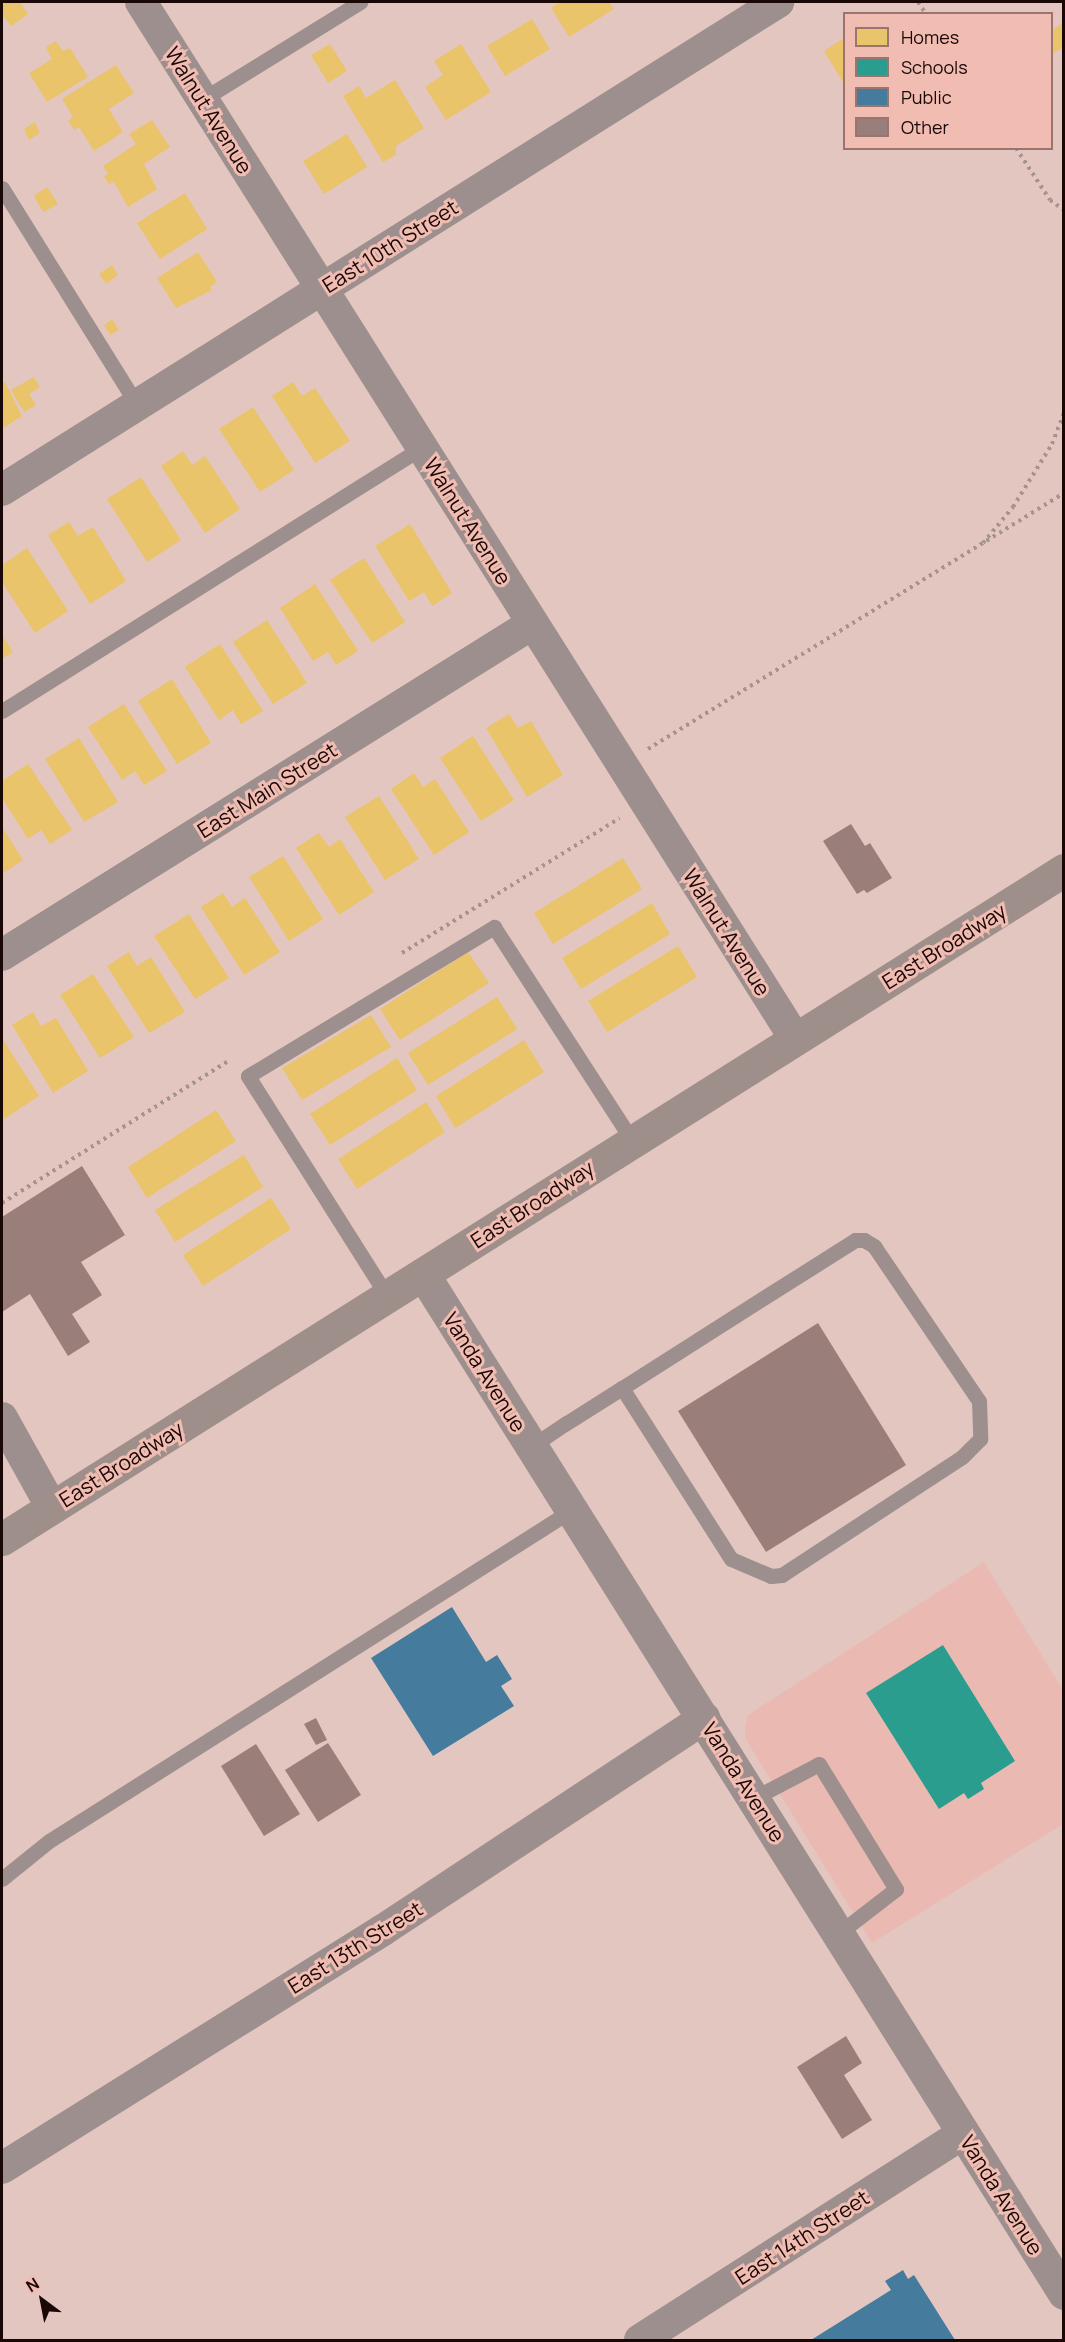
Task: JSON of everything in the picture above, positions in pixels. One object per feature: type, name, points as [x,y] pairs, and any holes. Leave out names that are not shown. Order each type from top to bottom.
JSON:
[{"type":"main road","name":"East Broadway","points":[[2,1539],[632,1140],[796,1040],[1064,870]]},
{"type":"street","name":"Walnut Avenue","points":[[141,2],[796,1040]]},
{"type":"street","name":"East 10th Street","points":[[2,490],[778,2]]},
{"type":"street","name":"East Main Street","points":[[2,955],[532,624]]},
{"type":"street","name":"Vanda Avenue","points":[[423,1274],[1064,2293]]},
{"type":"street","points":[[2,1418],[52,1508]]},
{"type":"street","name":"East 13th Street","points":[[2,2168],[383,1930],[704,1718]]},
{"type":"street","name":"East 14th Street","points":[[640,2340],[963,2133]]},
{"type":"lane","points":[[203,99],[360,2]]},
{"type":"lane","points":[[2,188],[137,405]]},
{"type":"lane","points":[[2,711],[422,448]]},
{"type":"lane","points":[[387,1296],[248,1076],[494,927],[632,1140]]},
{"type":"lane","points":[[532,1446],[622,1388],[855,1240],[864,1240],[874,1246],[979,1401],[980,1439],[952,1464],[782,1575],[771,1576],[731,1559],[622,1388]]},
{"type":"lane","points":[[2,1879],[49,1841],[572,1510]]},
{"type":"lane","points":[[754,1798],[819,1764],[896,1889],[838,1933]]},
{"type":"path","points":[[1017,150],[1050,200],[1064,210]]},
{"type":"path","points":[[980,546],[1013,507],[1047,453],[1064,412]]},
{"type":"path","points":[[621,765],[1064,493]]},
{"type":"shaded area","points":[[984,1562],[1063,1690],[1063,1824],[872,1943],[745,1738],[748,1715]]},
{"type":"building: Homes","points":[[2,2],[20,2],[28,14],[11,26],[2,15]]},
{"type":"building: Homes","points":[[560,2],[609,2],[614,9],[569,37],[551,8]]},
{"type":"building: Homes","points":[[532,19],[550,49],[505,76],[487,46]]},
{"type":"building: Homes","points":[[1064,22],[1064,47],[1053,53],[1053,29]]},
{"type":"building: Homes","points":[[843,39],[843,82],[824,51]]},
{"type":"building: Homes","points":[[56,41],[63,51],[70,48],[88,77],[47,102],[29,73],[52,59],[46,47]]},
{"type":"building: Homes","points":[[330,44],[347,71],[328,83],[311,55]]},
{"type":"building: Homes","points":[[461,44],[491,92],[446,120],[425,87],[443,75],[434,61]]},
{"type":"building: Homes","points":[[116,65],[134,93],[109,109],[123,132],[94,151],[79,127],[74,130],[68,120],[73,117],[62,99]]},
{"type":"building: Homes","points":[[395,80],[424,128],[396,146],[396,155],[383,162],[343,96],[359,86],[366,98]]},
{"type":"building: Homes","points":[[152,120],[170,147],[144,164],[157,189],[128,207],[114,182],[109,184],[104,176],[108,174],[103,166],[136,144],[129,134]]},
{"type":"building: Homes","points":[[35,122],[40,133],[29,140],[24,129]]},
{"type":"building: Homes","points":[[347,134],[367,167],[324,194],[303,161]]},
{"type":"building: Homes","points":[[47,187],[58,204],[43,212],[34,196]]},
{"type":"building: Homes","points":[[185,193],[207,229],[160,259],[137,223]]},
{"type":"building: Homes","points":[[198,252],[217,282],[210,287],[212,290],[176,308],[157,278]]},
{"type":"building: Homes","points":[[112,265],[118,275],[106,284],[99,274]]},
{"type":"building: Homes","points":[[112,319],[119,330],[110,335],[104,325]]},
{"type":"building: Homes","points":[[34,377],[40,387],[29,394],[36,405],[24,412],[11,390]]},
{"type":"building: Homes","points":[[5,382],[22,416],[2,429],[2,384]]},
{"type":"building: Homes","points":[[293,382],[302,396],[315,388],[350,441],[315,463],[272,396]]},
{"type":"building: Homes","points":[[253,407],[294,470],[260,492],[219,429]]},
{"type":"building: Homes","points":[[183,451],[192,465],[205,456],[240,509],[205,533],[161,466]]},
{"type":"building: Homes","points":[[141,477],[181,540],[147,562],[107,499]]},
{"type":"building: Homes","points":[[69,522],[78,536],[93,527],[126,581],[90,604],[48,535]]},
{"type":"building: Homes","points":[[410,524],[452,593],[432,606],[424,592],[409,601],[375,546]]},
{"type":"building: Homes","points":[[27,548],[68,611],[35,633],[2,582],[2,565]]},
{"type":"building: Homes","points":[[364,558],[405,622],[372,643],[330,580]]},
{"type":"building: Homes","points":[[315,584],[358,651],[336,665],[328,652],[313,661],[280,608]]},
{"type":"building: Homes","points":[[267,620],[307,683],[273,704],[233,642]]},
{"type":"building: Homes","points":[[2,634],[13,652],[2,659]]},
{"type":"building: Homes","points":[[220,644],[263,711],[241,724],[233,710],[219,720],[185,667]]},
{"type":"building: Homes","points":[[172,679],[211,743],[177,764],[138,701]]},
{"type":"building: Homes","points":[[124,704],[167,771],[144,785],[135,771],[122,780],[88,727]]},
{"type":"building: Homes","points":[[509,714],[518,728],[531,721],[563,775],[527,797],[486,728]]},
{"type":"building: Homes","points":[[473,736],[514,800],[481,821],[440,758]]},
{"type":"building: Homes","points":[[79,738],[118,802],[84,822],[45,759]]},
{"type":"building: Homes","points":[[28,764],[72,830],[50,844],[41,830],[28,839],[2,798],[2,781]]},
{"type":"building: Homes","points":[[414,773],[423,787],[435,779],[469,832],[434,855],[391,789]]},
{"type":"building: Homes","points":[[379,796],[419,859],[385,880],[345,817]]},
{"type":"building: Homes","points":[[2,827],[23,860],[2,874]]},
{"type":"building: Homes","points":[[319,833],[329,847],[340,839],[374,892],[339,915],[296,848]]},
{"type":"building: Homes","points":[[283,856],[323,919],[289,941],[249,877]]},
{"type":"building: Homes","points":[[623,858],[642,889],[553,944],[534,913]]},
{"type":"building: Homes","points":[[223,893],[232,907],[245,898],[280,952],[244,975],[201,907]]},
{"type":"building: Homes","points":[[652,903],[670,934],[581,989],[562,958]]},
{"type":"building: Homes","points":[[189,914],[229,978],[195,999],[154,936]]},
{"type":"building: Homes","points":[[678,946],[697,977],[607,1032],[588,1001]]},
{"type":"building: Homes","points":[[129,952],[137,966],[151,957],[185,1012],[149,1033],[107,966]]},
{"type":"building: Homes","points":[[468,952],[489,983],[400,1040],[380,1009]]},
{"type":"building: Homes","points":[[93,974],[134,1037],[100,1058],[60,995]]},
{"type":"building: Homes","points":[[497,997],[517,1029],[428,1085],[408,1053]]},
{"type":"building: Homes","points":[[33,1012],[41,1026],[56,1018],[88,1071],[53,1093],[12,1025]]},
{"type":"building: Homes","points":[[371,1015],[391,1047],[302,1100],[282,1068]]},
{"type":"building: Homes","points":[[2,1038],[39,1096],[4,1119],[2,1114]]},
{"type":"building: Homes","points":[[524,1040],[544,1072],[455,1128],[436,1096]]},
{"type":"building: Homes","points":[[397,1058],[417,1090],[330,1145],[310,1114]]},
{"type":"building: Homes","points":[[426,1102],[445,1132],[357,1189],[338,1159]]},
{"type":"building: Homes","points":[[216,1110],[236,1141],[147,1198],[128,1167]]},
{"type":"building: Homes","points":[[244,1155],[263,1187],[175,1242],[155,1210]]},
{"type":"building: Homes","points":[[271,1198],[291,1229],[203,1286],[183,1255]]},
{"type":"building: Schools","points":[[943,1645],[1015,1761],[981,1783],[984,1789],[968,1799],[964,1793],[939,1809],[866,1693]]},
{"type":"building: Public","points":[[452,1607],[486,1662],[497,1655],[512,1679],[501,1686],[514,1706],[433,1756],[371,1658]]},
{"type":"building: Public","points":[[903,2270],[908,2279],[914,2275],[955,2340],[811,2340],[891,2290],[885,2281]]},
{"type":"building: Other","points":[[851,824],[865,846],[870,843],[892,878],[867,893],[864,890],[857,894],[823,841]]},
{"type":"building: Other","points":[[82,1166],[125,1235],[81,1262],[102,1295],[72,1314],[90,1342],[68,1356],[30,1294],[2,1312],[2,1217]]},
{"type":"building: Other","points":[[818,1323],[906,1465],[766,1552],[678,1411]]},
{"type":"building: Other","points":[[316,1718],[327,1740],[316,1745],[304,1724]]},
{"type":"building: Other","points":[[328,1743],[361,1795],[318,1822],[285,1770]]},
{"type":"building: Other","points":[[256,1744],[300,1814],[264,1836],[221,1766]]},
{"type":"building: Other","points":[[846,2036],[862,2063],[844,2075],[872,2120],[842,2139],[797,2067]]}]
